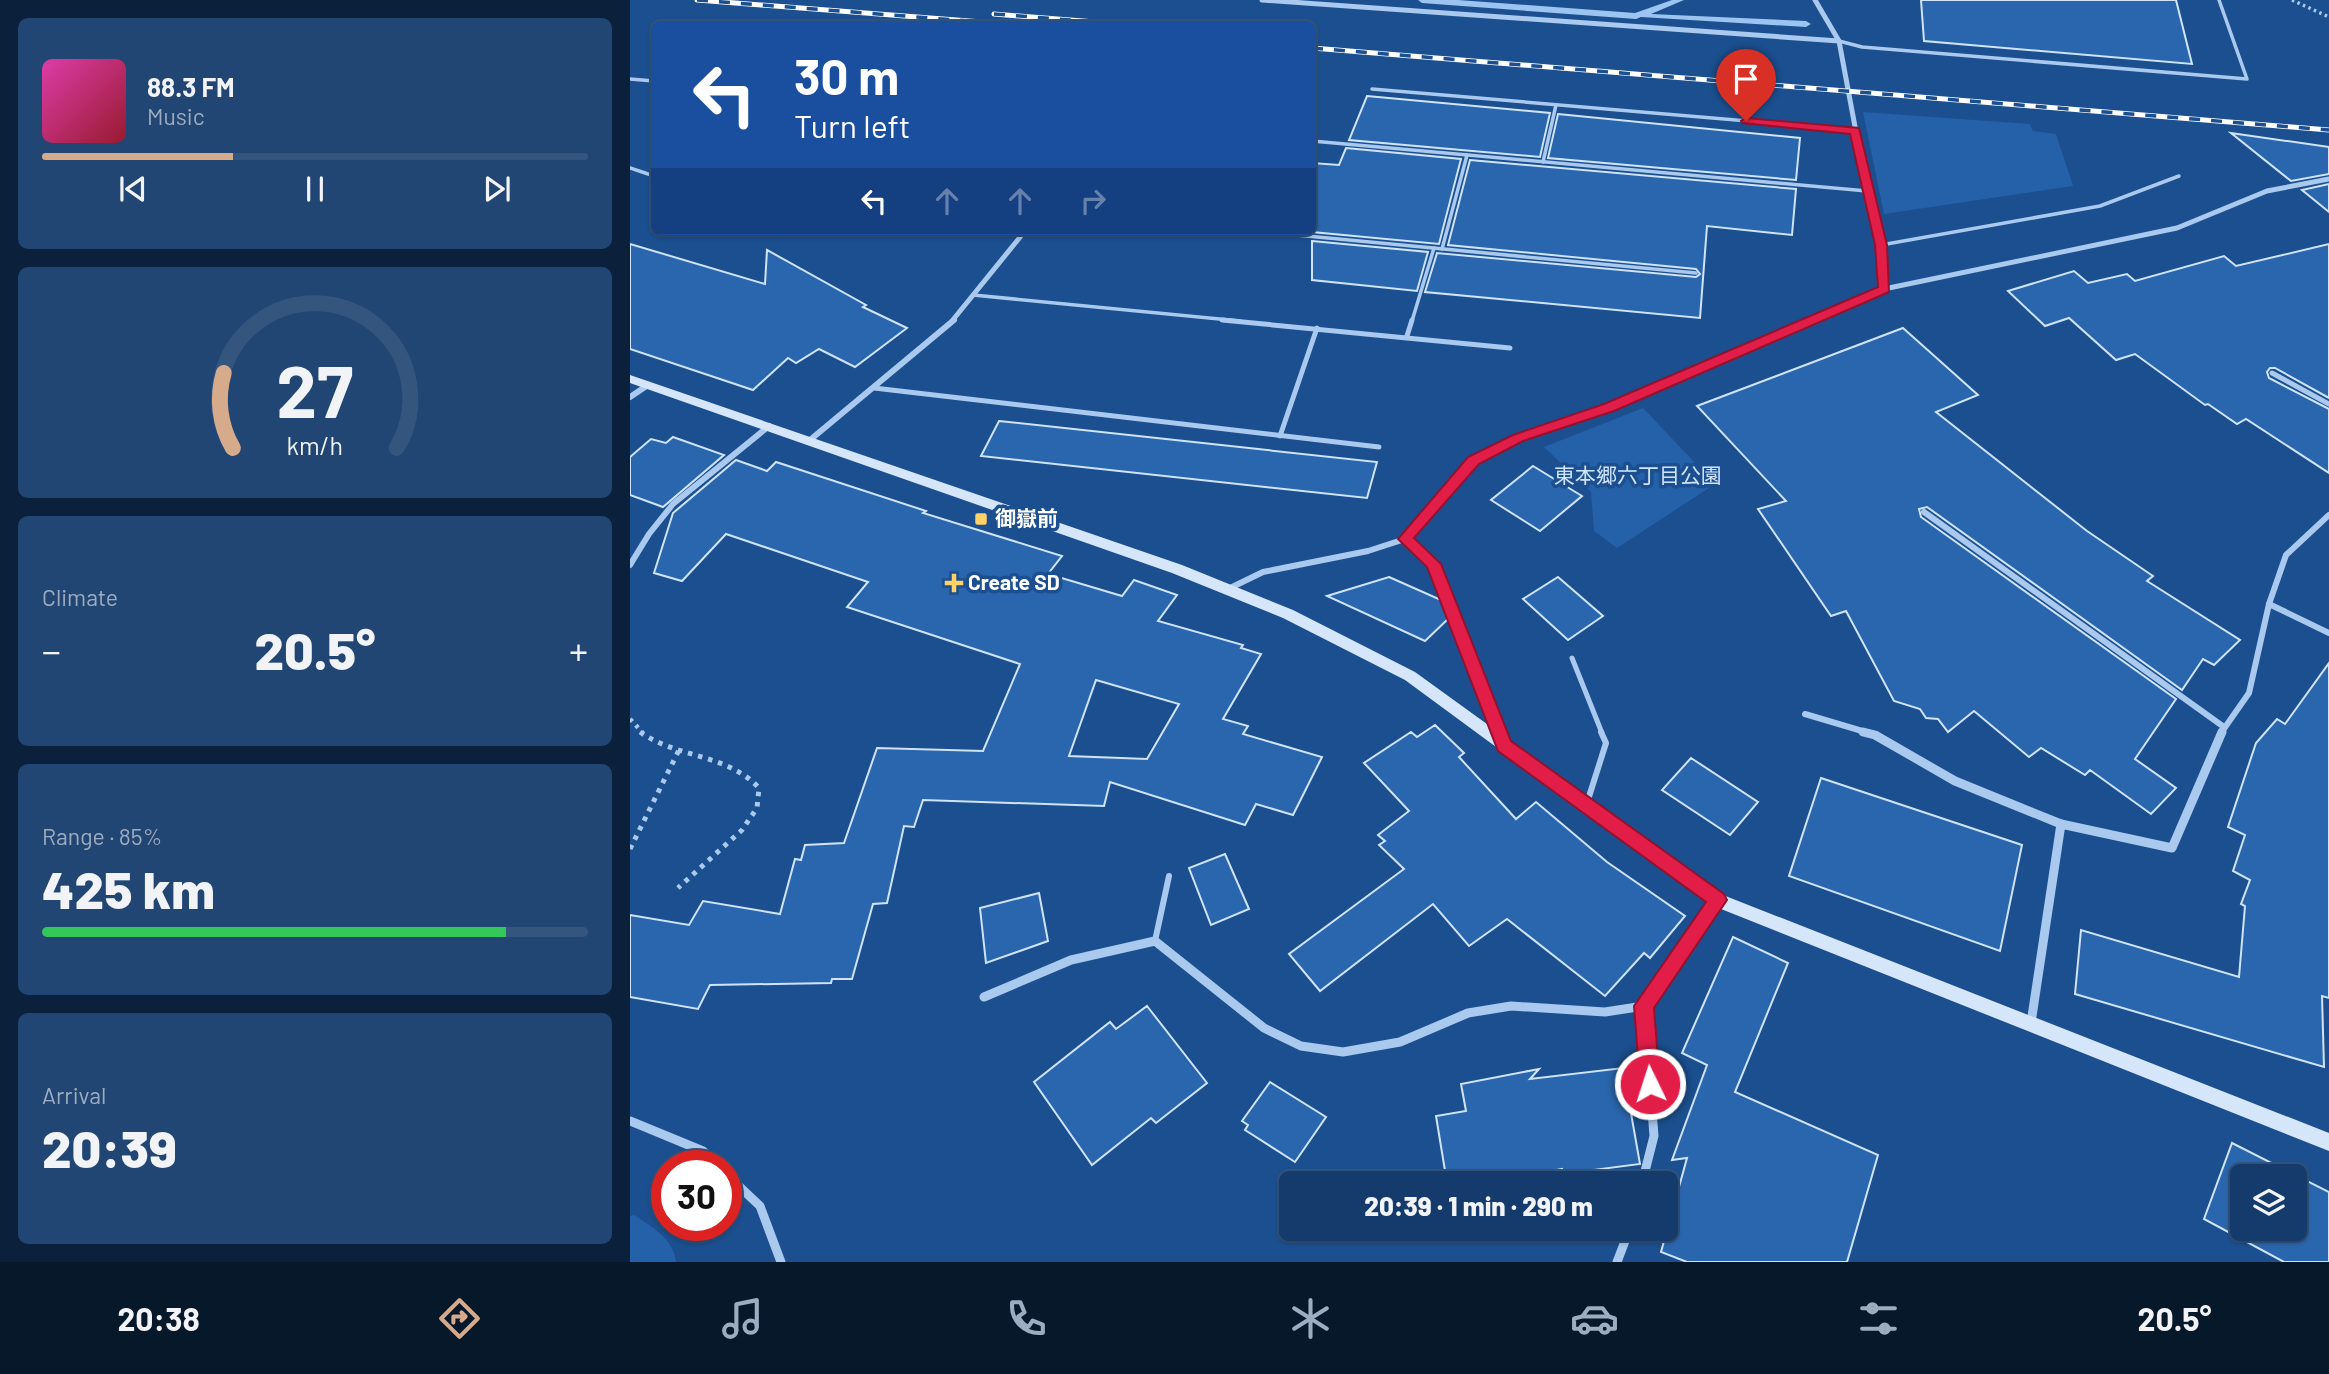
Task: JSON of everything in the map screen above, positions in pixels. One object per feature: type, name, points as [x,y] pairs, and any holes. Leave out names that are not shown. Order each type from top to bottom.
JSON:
[{"type":"street","points":[[1262,0],[1839,41]]},
{"type":"street","points":[[1815,0],[1839,41],[1867,191],[1881,245],[1884,289]]},
{"type":"street","points":[[1228,589],[1264,572],[1367,551],[1405,539],[1474,460],[1518,438],[1609,407],[1884,289],[2177,228],[2267,191],[2329,179]]},
{"type":"street","points":[[810,440],[950,324],[1023,235]]},
{"type":"street","points":[[630,379],[1228,589],[1288,614],[1410,676],[1717,900],[2329,1142]]},
{"type":"street","points":[[630,397],[648,385]]},
{"type":"street","points":[[630,565],[649,534],[673,504],[769,426]]},
{"type":"street","points":[[1924,512],[2224,727]]},
{"type":"street","points":[[1805,714],[1875,735],[1955,781],[2062,824],[2172,848],[2224,727],[2249,693],[2269,604],[2286,555],[2329,515]]},
{"type":"street","points":[[1405,539],[1433,564],[1504,746]]},
{"type":"street","points":[[2269,604],[2329,633]]},
{"type":"street","points":[[2031,1024],[2062,824]]},
{"type":"street","points":[[1645,1171],[1654,1136],[1644,1006],[1717,900]]},
{"type":"street","points":[[985,997],[1071,960],[1156,942],[1264,1028],[1301,1046],[1343,1052],[1400,1042],[1468,1013],[1500,1008],[1605,1012],[1644,1006]]},
{"type":"street","points":[[630,1121],[701,1150]]},
{"type":"street","points":[[742,1189],[760,1206],[781,1262]]},
{"type":"street","points":[[1617,1262],[1625,1241]]},
{"type":"lane","points":[[1839,41],[1861,47],[2246,79],[2220,0]]},
{"type":"lane","points":[[630,79],[651,81]]},
{"type":"lane","points":[[1372,89],[1855,131]]},
{"type":"lane","points":[[1543,162],[1556,104]]},
{"type":"lane","points":[[1316,141],[1867,191]]},
{"type":"lane","points":[[1442,249],[1468,155]]},
{"type":"lane","points":[[630,168],[651,175]]},
{"type":"lane","points":[[1881,245],[2100,206],[2179,176]]},
{"type":"lane","points":[[1296,235],[1696,273]]},
{"type":"lane","points":[[1407,336],[1434,248]]},
{"type":"lane","points":[[973,295],[1510,348]]},
{"type":"lane","points":[[1280,436],[1317,328]]},
{"type":"lane","points":[[2272,373],[2329,404]]},
{"type":"lane","points":[[874,388],[1380,447]]},
{"type":"lane","points":[[1572,657],[1606,743],[1586,806]]},
{"type":"lane","points":[[1156,942],[1169,876]]},
{"type":"path","points":[[2292,0],[2329,17]]},
{"type":"path","points":[[630,719],[636,730],[679,750],[744,773],[759,788],[757,807],[742,830],[678,888]]},
{"type":"path","points":[[630,849],[679,750]]},
{"type":"green space","points":[[1863,112],[2030,124],[2033,131],[2056,134],[2073,186],[1884,214]]},
{"type":"green space","name":"東本郷六丁目公園","points":[[1643,408],[1715,484],[1617,548],[1594,531],[1591,492],[1544,447]]},
{"type":"green space","points":[[634,1215],[651,1226],[651,1241],[668,1241],[676,1262],[630,1262],[630,1216]]},
{"type":"building","points":[[1921,0],[2176,0],[2192,64],[1924,41]]},
{"type":"building","points":[[1367,96],[1550,113],[1540,157],[1349,140]]},
{"type":"building","points":[[1558,114],[1800,138],[1796,180],[1548,158]]},
{"type":"building","points":[[2231,133],[2329,147],[2329,174],[2291,181]]},
{"type":"building","points":[[1346,148],[1461,159],[1439,244],[1316,232],[1316,163],[1339,165]]},
{"type":"building","points":[[1470,160],[1796,189],[1792,235],[1707,226],[1700,318],[1425,292],[1437,253],[1696,277],[1700,274],[1696,269],[1448,245]]},
{"type":"building","points":[[2329,184],[2329,212],[2302,190]]},
{"type":"building","points":[[1312,241],[1428,252],[1417,291],[1312,280]]},
{"type":"building","points":[[630,244],[765,284],[767,250],[866,305],[863,307],[907,328],[855,367],[819,349],[796,363],[788,358],[753,390],[630,349]]},
{"type":"building","points":[[2329,244],[2329,398],[2275,368],[2270,368],[2267,372],[2269,378],[2329,409],[2329,473],[2246,419],[2237,424],[2208,404],[2205,405],[2135,354],[2116,360],[2069,318],[2045,326],[2008,291],[2074,271],[2088,283],[2127,274],[2135,281],[2224,256],[2236,266]]},
{"type":"building","points":[[1903,328],[1978,395],[1936,412],[2087,531],[2153,576],[2147,581],[2240,640],[2214,665],[2203,659],[2182,690],[1927,507],[1919,509],[1921,517],[2176,699],[2135,759],[2176,788],[2151,814],[2090,770],[2085,775],[2041,748],[2029,757],[1974,711],[1948,732],[1938,719],[1926,718],[1920,709],[1894,701],[1846,611],[1831,616],[1758,509],[1786,501],[1697,406]]},
{"type":"building","points":[[999,421],[1377,462],[1367,498],[981,456]]},
{"type":"building","points":[[673,437],[724,455],[663,507],[630,495],[630,457],[651,439],[666,443]]},
{"type":"building","points":[[736,460],[767,471],[776,462],[926,511],[923,513],[1062,556],[1048,574],[1122,596],[1134,580],[1177,595],[1158,621],[1243,645],[1241,648],[1261,654],[1223,719],[1248,726],[1243,734],[1322,757],[1293,815],[1256,804],[1245,825],[1110,782],[1104,806],[923,800],[914,827],[904,826],[887,903],[873,904],[852,979],[832,979],[831,983],[710,985],[698,1009],[630,997],[630,915],[689,925],[703,901],[780,914],[795,859],[801,860],[805,845],[844,843],[877,748],[983,751],[1020,664],[847,607],[868,582],[726,534],[682,581],[654,573],[673,513]],"holes":[[[1096,680],[1179,704],[1147,759],[1069,756]]]},
{"type":"building","points":[[1533,466],[1582,496],[1540,531],[1491,500]]},
{"type":"building","points":[[1389,577],[1441,600],[1448,619],[1425,641],[1327,596]]},
{"type":"building","points":[[1558,577],[1603,616],[1568,640],[1523,599]]},
{"type":"building","points":[[2329,663],[2329,998],[2322,996],[2324,1067],[2075,994],[2081,930],[2239,977],[2245,906],[2241,904],[2250,880],[2233,871],[2245,835],[2228,827],[2256,743],[2277,719],[2285,724]]},
{"type":"building","points":[[1435,725],[1464,753],[1459,757],[1516,819],[1536,802],[1607,862],[1685,916],[1650,958],[1644,953],[1605,996],[1507,919],[1469,946],[1433,904],[1320,991],[1289,954],[1404,869],[1379,845],[1385,841],[1378,835],[1409,811],[1364,763],[1411,732],[1417,737]]},
{"type":"building","points":[[1691,758],[1758,802],[1730,835],[1662,790]]},
{"type":"building","points":[[1821,778],[2022,845],[2000,951],[1789,876]]},
{"type":"building","points":[[1225,854],[1249,909],[1211,925],[1189,868]]},
{"type":"building","points":[[1039,893],[1048,941],[986,963],[980,908]]},
{"type":"building","points":[[1733,937],[1788,963],[1735,1092],[1878,1155],[1847,1262],[1687,1262],[1661,1252],[1664,1241],[1678,1241],[1678,1191],[1687,1158],[1672,1160],[1707,1065],[1682,1053]]},
{"type":"building","points":[[1147,1006],[1207,1083],[1156,1123],[1151,1118],[1092,1165],[1034,1082],[1110,1022],[1116,1029]]},
{"type":"building","points":[[1623,1068],[1640,1164],[1586,1171],[1445,1171],[1436,1116],[1466,1111],[1461,1084],[1539,1069],[1530,1079]]},
{"type":"building","points":[[1270,1082],[1326,1117],[1295,1162],[1245,1130],[1248,1125],[1242,1121]]},
{"type":"building","points":[[2232,1143],[2274,1164],[2230,1164],[2230,1233],[2204,1219]]},
{"type":"building","points":[[2307,1181],[2329,1192],[2329,1262],[2284,1262],[2245,1241],[2307,1241]]},
{"type":"waterway","points":[[1422,0],[1636,16],[1680,0]]},
{"type":"waterway","points":[[1645,16],[1806,24]]},
{"type":"railway","points":[[697,0],[969,21]]},
{"type":"railway","points":[[994,14],[1083,21]]},
{"type":"railway","points":[[1316,48],[2329,130]]},
{"type":"place","name":"御嶽前","points":[[981,519]]},
{"type":"place","name":"Create SD","points":[[954,583]]},
{"type":"route","points":[[1650,1084],[1644,1006],[1717,900],[1504,746],[1433,564],[1405,539],[1474,460],[1518,438],[1609,407],[1884,289],[1881,245],[1855,131],[1746,121]]}]
